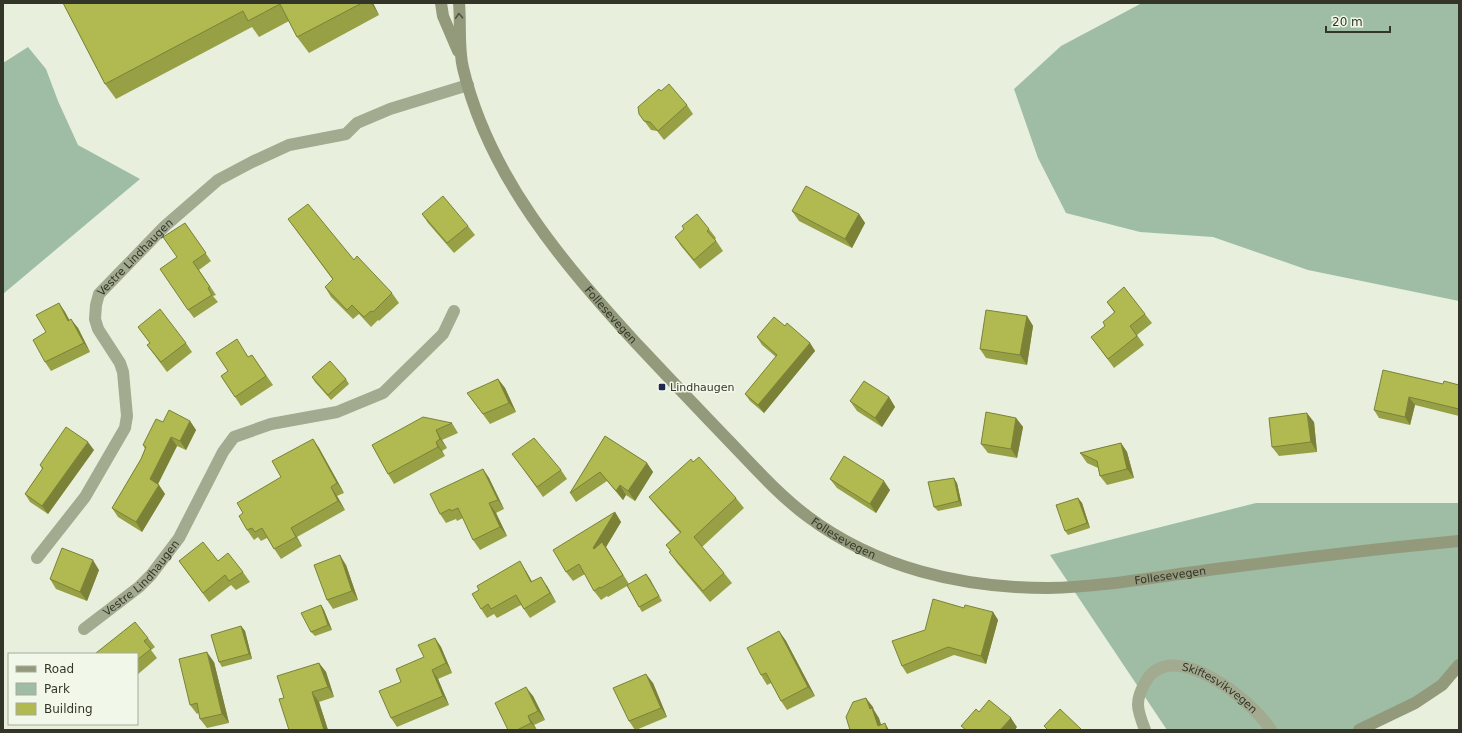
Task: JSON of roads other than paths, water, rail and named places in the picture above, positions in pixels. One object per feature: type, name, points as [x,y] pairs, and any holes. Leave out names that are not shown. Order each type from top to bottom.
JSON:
[{"type":"main road","name":"Follesevegen","points":[[441,3],[442,16],[460,56],[481,125],[527,212],[585,287],[683,393],[774,488],[807,516],[840,538],[877,557],[913,570],[951,580],[1002,586],[1050,588],[1091,585],[1305,558],[1459,541]]},
{"type":"main road","name":"Follesevegen","points":[[458,3],[460,56]]},
{"type":"main road","points":[[1359,730],[1415,703],[1442,685],[1459,665]]},
{"type":"street","name":"Vestre Lindhaugen","points":[[37,558],[85,497],[125,428],[127,416],[120,363],[98,329],[95,319],[96,305],[99,294],[165,226],[218,180],[289,146],[346,134],[357,123],[436,94],[468,85]]},
{"type":"street","name":"Vestre Lindhaugen","points":[[84,629],[139,587],[151,575],[179,538],[223,452],[234,437],[271,424],[337,412],[383,392],[443,334],[454,310]]},
{"type":"street","name":"Skiftesvikvegen","points":[[1145,730],[1136,703],[1141,690],[1148,677],[1160,667],[1175,665],[1190,667],[1234,691],[1252,707],[1270,730]]},
{"type":"place","name":"Lindhaugen","points":[[662,387]]}]
